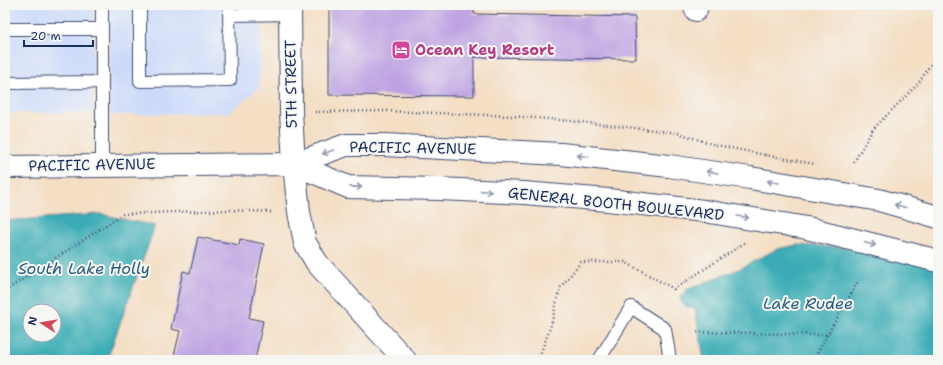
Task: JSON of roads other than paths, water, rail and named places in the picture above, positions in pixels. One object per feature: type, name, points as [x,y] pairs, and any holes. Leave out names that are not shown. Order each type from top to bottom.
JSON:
[{"type":"main road","name":"5TH STREET","points":[[290,10],[291,112],[294,164],[299,212],[306,243],[317,264],[405,360]]},
{"type":"main road","name":"PACIFIC AVENUE","points":[[5,167],[294,164],[346,145],[418,146],[567,155],[669,166],[879,200],[938,216]]},
{"type":"main road","name":"GENERAL BOOTH BOULEVARD","points":[[294,164],[348,187],[524,193],[608,200],[704,211],[807,228],[938,261]]},
{"type":"lane","points":[[102,5],[102,165]]},
{"type":"lane","points":[[140,5],[140,81],[230,80],[229,10],[290,10]]},
{"type":"lane","points":[[5,29],[102,28]]},
{"type":"lane","points":[[5,82],[102,82]]},
{"type":"lane","points":[[599,360],[631,307],[665,329],[670,360]]},
{"type":"water","name":"South Lake Holly","points":[[101,214],[155,226],[107,360],[5,360],[5,221]]},
{"type":"water","name":"Lake Rudee","points":[[797,245],[840,247],[938,261],[938,360],[704,360],[695,308],[690,308],[682,304],[680,297],[686,290],[739,269],[777,249]]},
{"type":"place","name":"Ocean Key Resort","points":[[401,50]]}]
